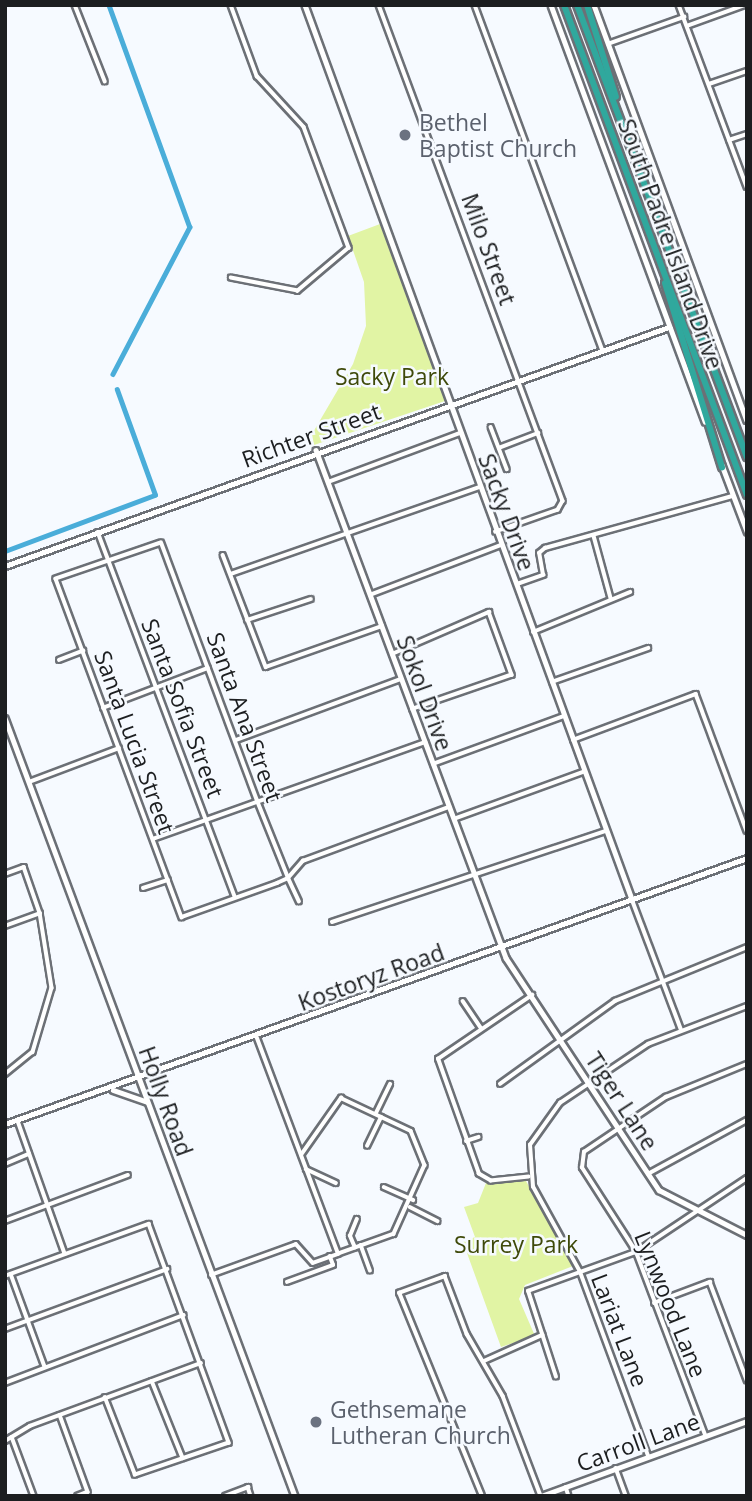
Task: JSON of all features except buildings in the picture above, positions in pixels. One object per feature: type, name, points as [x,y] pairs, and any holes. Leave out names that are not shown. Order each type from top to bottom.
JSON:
[{"type":"highway","name":"South Padre Island Drive","points":[[564,5],[747,495]]},
{"type":"highway","name":"South Padre Island Drive","points":[[577,5],[747,457]]},
{"type":"highway","points":[[587,5],[632,153]]},
{"type":"highway","points":[[665,278],[722,467]]},
{"type":"street","points":[[75,5],[105,82]]},
{"type":"street","points":[[231,5],[257,76],[304,127],[349,248],[298,291],[231,278]]},
{"type":"street","name":"Sacky Drive","points":[[305,5],[565,716],[583,772],[681,1029]]},
{"type":"street","name":"Milo Street","points":[[379,5],[563,506],[496,532]]},
{"type":"street","points":[[475,5],[602,349]]},
{"type":"street","points":[[551,5],[668,327],[747,531]]},
{"type":"street","points":[[594,5],[747,420]]},
{"type":"street","points":[[679,5],[747,187]]},
{"type":"street","points":[[687,26],[745,5]]},
{"type":"street","points":[[608,44],[684,17]]},
{"type":"street","points":[[709,84],[747,71]]},
{"type":"street","points":[[729,140],[747,134]]},
{"type":"street","name":"Richter Street","points":[[5,565],[316,450],[668,327]]},
{"type":"street","points":[[491,428],[507,469]]},
{"type":"street","points":[[328,482],[460,433]]},
{"type":"street","name":"Sacky Drive","points":[[499,448],[538,433]]},
{"type":"street","name":"Sokol Drive","points":[[316,450],[500,947]]},
{"type":"street","points":[[231,574],[349,538],[480,487]]},
{"type":"street","points":[[515,585],[543,575],[541,550],[733,496]]},
{"type":"street","name":"Santa Sofia Street","points":[[98,532],[234,897]]},
{"type":"street","points":[[594,536],[611,598]]},
{"type":"street","name":"Santa Ana Street","points":[[108,561],[161,543],[257,801],[299,902]]},
{"type":"street","points":[[370,594],[501,545]]},
{"type":"street","points":[[222,555],[266,667],[383,626]]},
{"type":"street","name":"Santa Lucia Street","points":[[108,561],[56,579],[103,708],[182,917],[234,897]]},
{"type":"street","points":[[533,632],[630,592]]},
{"type":"street","points":[[247,620],[311,599]]},
{"type":"street","points":[[393,654],[489,612],[512,676],[413,709]]},
{"type":"street","points":[[552,682],[648,648]]},
{"type":"street","points":[[59,660],[83,652]]},
{"type":"street","points":[[103,708],[157,690],[208,668]]},
{"type":"street","points":[[235,740],[401,678]]},
{"type":"street","points":[[573,740],[696,694],[747,831]]},
{"type":"street","points":[[433,764],[565,716]]},
{"type":"street","name":"Holly Road","points":[[5,718],[295,1496]]},
{"type":"street","points":[[153,839],[425,742]]},
{"type":"street","points":[[29,782],[119,748]]},
{"type":"street","points":[[453,820],[583,772]]},
{"type":"street","points":[[234,897],[288,878],[303,861],[449,807]]},
{"type":"street","points":[[332,922],[606,831]]},
{"type":"street","name":"Kostoryz Road","points":[[5,1124],[257,1038],[747,858]]},
{"type":"street","points":[[5,874],[24,867],[40,913],[52,988],[46,1023],[33,1052],[5,1075]]},
{"type":"street","points":[[143,888],[168,880]]},
{"type":"street","points":[[5,926],[40,913]]},
{"type":"street","name":"Tiger Lane","points":[[500,947],[649,1174],[675,1203],[747,1235]]},
{"type":"street","points":[[500,1084],[559,1037],[662,978],[747,947]]},
{"type":"street","points":[[532,995],[438,1059],[466,1141],[486,1180],[529,1177],[530,1145],[541,1123],[589,1082],[681,1029],[747,1006]]},
{"type":"street","points":[[463,1001],[481,1028]]},
{"type":"street","points":[[257,1038],[338,1254]]},
{"type":"street","name":"Lynwood Lane","points":[[705,1435],[636,1252],[582,1168],[584,1152],[666,1097],[747,1064]]},
{"type":"street","points":[[376,1114],[390,1084]]},
{"type":"street","points":[[109,1090],[134,1093],[148,1103]]},
{"type":"street","points":[[301,1155],[334,1101],[376,1114],[411,1131],[425,1165],[410,1208],[394,1234],[313,1263]]},
{"type":"street","points":[[367,1146],[381,1117]]},
{"type":"street","points":[[649,1174],[747,1120]]},
{"type":"street","points":[[18,1121],[65,1255]]},
{"type":"street","points":[[466,1141],[478,1137]]},
{"type":"street","points":[[5,1164],[29,1154]]},
{"type":"street","points":[[306,1170],[336,1183]]},
{"type":"street","points":[[5,1221],[128,1175]]},
{"type":"street","name":"Lariat Lane","points":[[529,1177],[580,1272],[649,1456]]},
{"type":"street","points":[[556,1377],[528,1291],[636,1252],[747,1178]]},
{"type":"street","points":[[384,1186],[413,1200]]},
{"type":"street","points":[[410,1208],[438,1221]]},
{"type":"street","points":[[355,1248],[350,1236],[357,1219]]},
{"type":"street","points":[[5,1276],[149,1224],[229,1443],[135,1475],[105,1398]]},
{"type":"street","points":[[211,1275],[296,1244],[313,1263],[314,1271]]},
{"type":"street","points":[[361,1245],[370,1270]]},
{"type":"street","points":[[286,1282],[333,1265],[330,1256]]},
{"type":"street","points":[[5,1329],[167,1269]]},
{"type":"street","points":[[11,1274],[46,1368]]},
{"type":"street","points":[[482,1496],[399,1293],[445,1276],[541,1496]]},
{"type":"street","points":[[654,1303],[710,1282],[747,1380]]},
{"type":"street","points":[[5,1383],[184,1315]]},
{"type":"street","points":[[484,1361],[542,1335]]},
{"type":"street","points":[[5,1441],[60,1415],[201,1363]]},
{"type":"street","points":[[152,1381],[183,1458]]},
{"type":"street","points":[[60,1415],[88,1492],[78,1496]]},
{"type":"street","name":"Carroll Lane","points":[[541,1496],[747,1421]]},
{"type":"street","points":[[12,1437],[34,1496]]},
{"type":"street","points":[[616,1468],[626,1496]]},
{"type":"street","points":[[225,1496],[248,1487],[251,1496]]},
{"type":"street","points":[[566,1487],[569,1496]]},
{"type":"green space","name":"Sacky Park","points":[[380,224],[445,401],[314,445],[312,434],[353,364],[366,326],[364,282],[348,236]]},
{"type":"green space","name":"Surrey Park","points":[[526,1181],[573,1266],[525,1285],[519,1299],[535,1336],[501,1347],[463,1242],[475,1237],[464,1207],[478,1203],[486,1183]]},
{"type":"waterway","points":[[109,5],[190,227],[113,374]]},
{"type":"waterway","points":[[5,551],[155,495],[117,390]]},
{"type":"place","name":"Bethel Baptist Church","points":[[405,135]]},
{"type":"place","name":"Gethsemane Lutheran Church","points":[[316,1422]]}]
